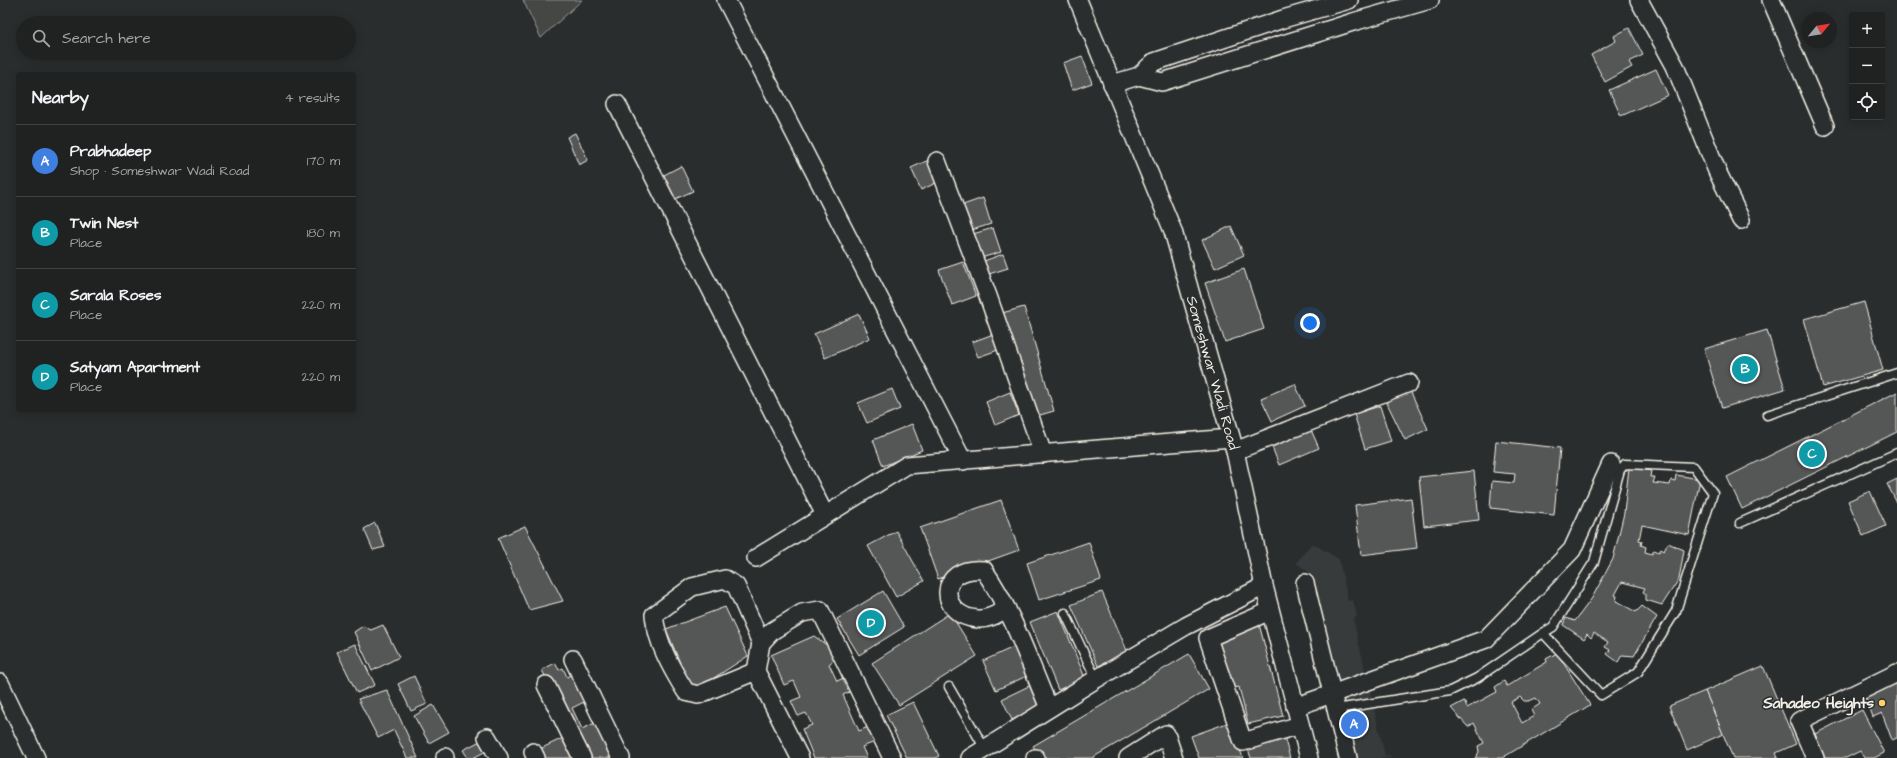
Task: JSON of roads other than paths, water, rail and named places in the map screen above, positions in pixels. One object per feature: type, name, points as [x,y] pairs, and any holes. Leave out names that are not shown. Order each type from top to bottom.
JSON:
[{"type":"street","points":[[726,0],[963,461]]},
{"type":"street","name":"Someshwar Wadi Road","points":[[1078,0],[1173,231],[1233,445],[1270,611],[1309,758]]},
{"type":"street","points":[[1112,84],[1139,76],[1154,62],[1283,19],[1349,0]]},
{"type":"street","points":[[1139,76],[1162,82],[1353,22],[1430,0]]},
{"type":"street","points":[[1638,0],[1675,66],[1714,164],[1741,220]]},
{"type":"street","points":[[1771,0],[1825,126]]},
{"type":"street","points":[[617,104],[825,515]]},
{"type":"street","points":[[937,162],[988,296],[1043,454]]},
{"type":"street","points":[[756,558],[907,465],[1043,454],[1233,445],[1409,383]]},
{"type":"street","points":[[1295,707],[1334,701],[1486,638],[1572,550],[1611,464]]},
{"type":"street","points":[[756,671],[698,695],[686,692],[674,674],[656,632],[654,615],[692,587],[725,580],[736,586],[761,643]]},
{"type":"street","points":[[1305,583],[1348,758]]},
{"type":"street","points":[[980,754],[1096,679],[1186,626],[1264,586]]},
{"type":"street","points":[[1007,609],[1049,708]]},
{"type":"street","points":[[800,758],[756,671],[761,643],[772,631],[802,613],[820,610],[892,758]]},
{"type":"street","points":[[1270,611],[1208,638],[1243,742],[1300,725]]},
{"type":"street","points":[[573,659],[621,758]]},
{"type":"street","points":[[1815,758],[1799,721],[1897,673]]},
{"type":"street","points":[[0,683],[36,758]]},
{"type":"street","points":[[546,685],[582,758]]},
{"type":"street","points":[[1128,758],[1166,734],[1174,758]]},
{"type":"street","points":[[487,737],[498,758]]},
{"type":"lane","points":[[1767,415],[1897,373]]},
{"type":"lane","points":[[1740,523],[1897,453]]},
{"type":"lane","points":[[1334,701],[1450,691],[1478,678],[1553,626],[1594,562],[1620,470],[1625,464],[1694,467],[1713,493],[1676,611],[1638,672],[1601,695],[1543,633]]},
{"type":"lane","points":[[1065,613],[1096,679]]},
{"type":"lane","points":[[949,687],[980,754]]},
{"type":"place","name":"Twin Nest","points":[[1745,369]]},
{"type":"place","name":"Sarala Roses","points":[[1812,454]]},
{"type":"place","name":"Satyam Apartment","points":[[871,623]]},
{"type":"place","name":"Sahadeo Heights","points":[[1882,703]]},
{"type":"place","name":"Prabhadeep","points":[[1354,724]]}]
